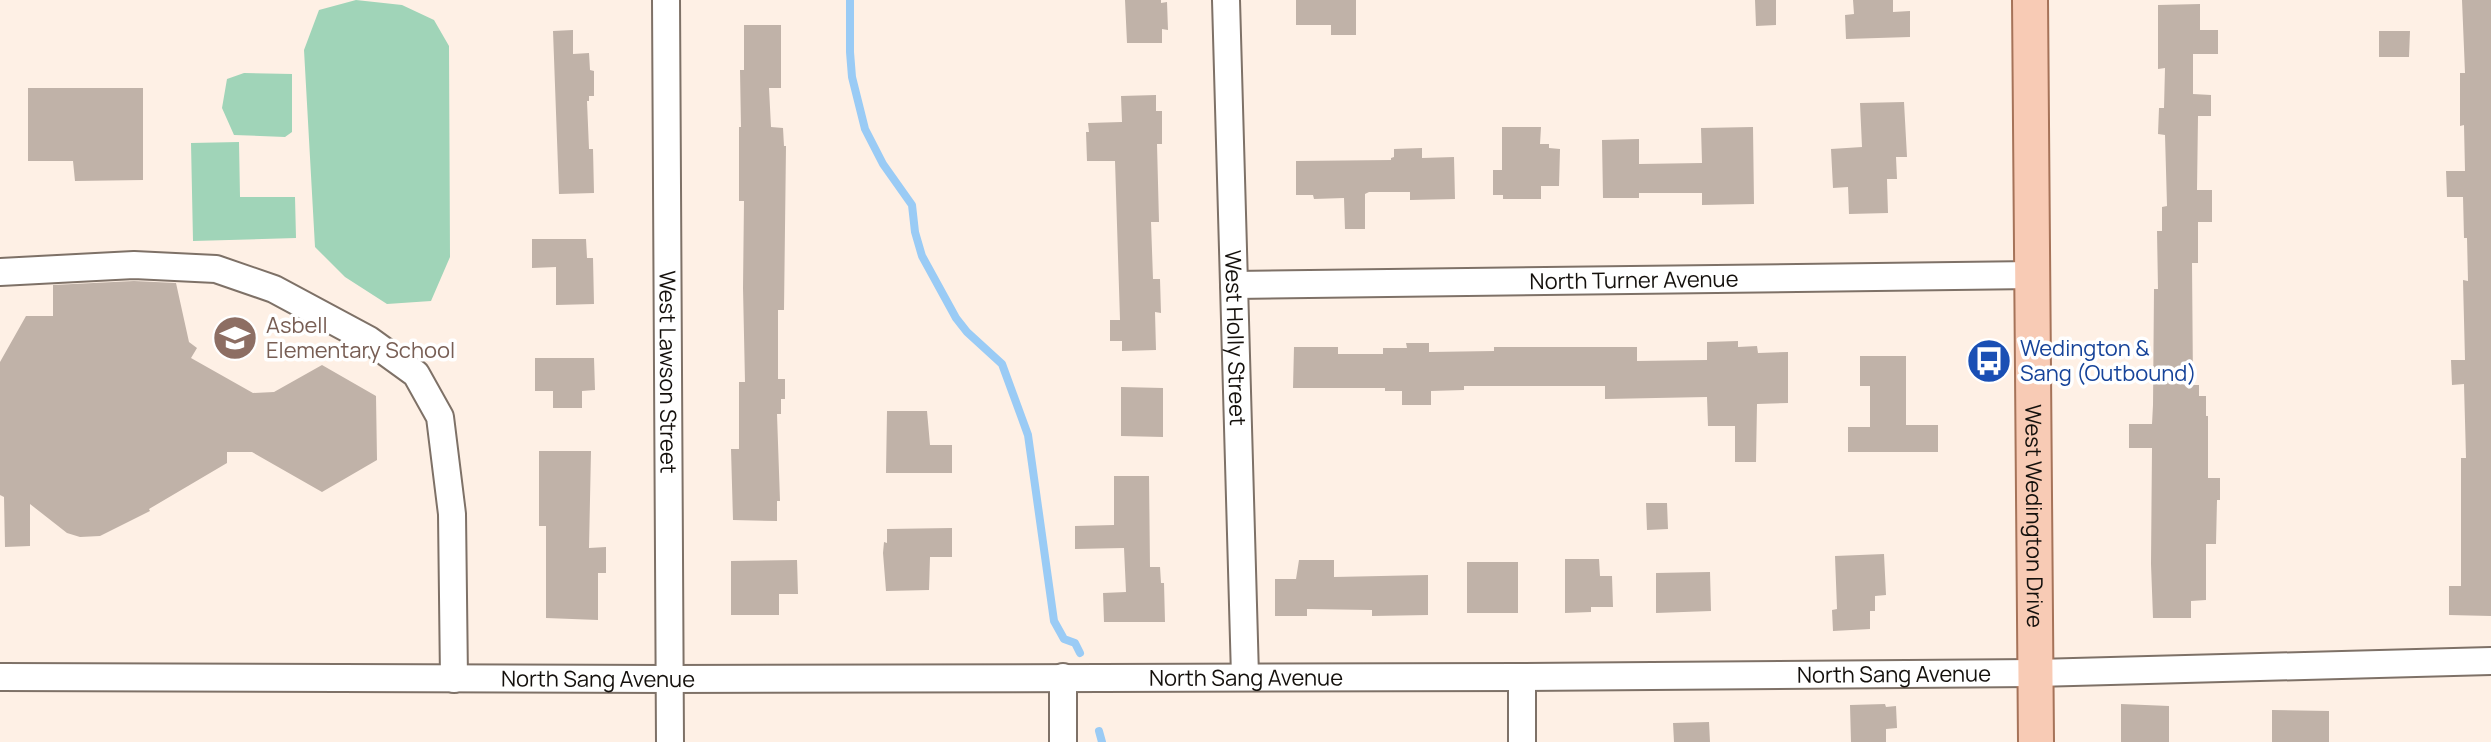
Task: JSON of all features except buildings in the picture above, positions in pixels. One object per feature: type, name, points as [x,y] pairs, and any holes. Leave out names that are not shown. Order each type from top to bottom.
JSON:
[{"type":"main road","name":"West Wedington Drive","points":[[2030,0],[2036,742]]},
{"type":"street","name":"West Lawson Street","points":[[666,0],[670,742]]},
{"type":"street","name":"West Holly Street","points":[[1226,0],[1245,676]]},
{"type":"street","points":[[0,272],[134,265],[216,269],[274,289],[369,340],[416,374],[440,417],[452,514],[454,679]]},
{"type":"street","name":"North Turner Avenue","points":[[1234,285],[2033,275]]},
{"type":"street","name":"North Sang Avenue","points":[[0,677],[1522,677],[2036,673],[2491,661]]},
{"type":"street","points":[[1063,677],[1063,742]]},
{"type":"street","points":[[1522,677],[1522,742]]},
{"type":"green space","points":[[356,0],[402,5],[434,20],[449,46],[450,257],[431,301],[387,304],[345,277],[315,247],[304,50],[319,10]]},
{"type":"green space","points":[[244,73],[292,74],[292,132],[285,137],[234,135],[222,108],[227,79]]},
{"type":"green space","points":[[239,142],[240,197],[295,197],[296,238],[193,241],[191,143]]},
{"type":"waterway","points":[[850,0],[852,77],[865,129],[883,164],[912,205],[922,256],[956,318],[1002,364],[1028,435],[1054,621],[1064,639],[1075,643],[1080,653]]},
{"type":"waterway","points":[[1099,731],[1102,742]]},
{"type":"place","name":"Asbell Elementary School","points":[[235,338]]},
{"type":"place","name":"Wedington & Sang (Outbound)","points":[[1989,361]]}]
